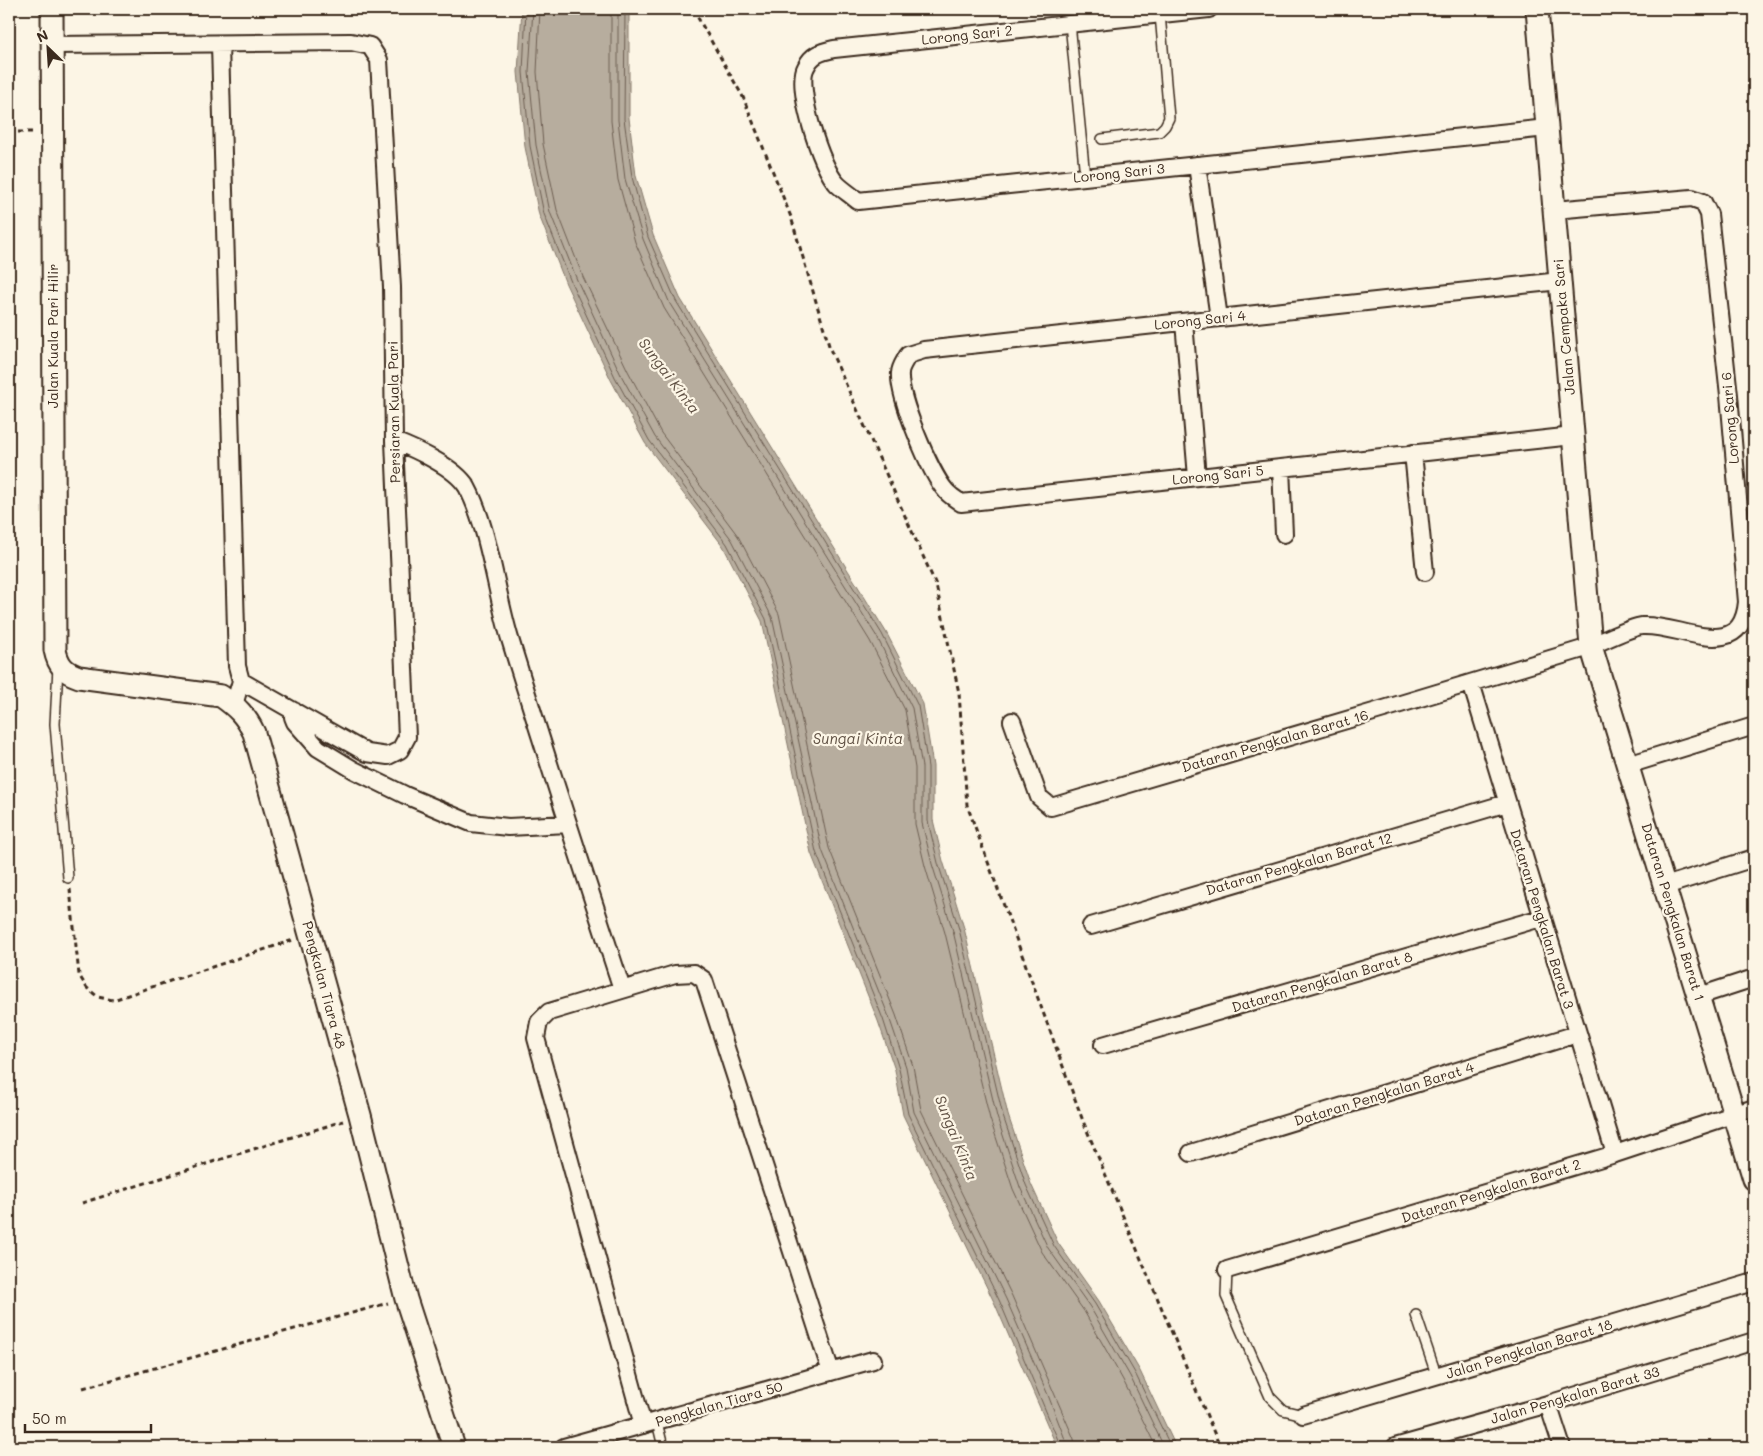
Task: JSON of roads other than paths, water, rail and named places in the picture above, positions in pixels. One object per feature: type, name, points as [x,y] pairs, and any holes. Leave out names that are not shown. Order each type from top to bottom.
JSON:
[{"type":"street","name":"Jalan Kuala Pari Hilir","points":[[52,9],[54,650],[58,664]]},
{"type":"street","name":"Lorong Sari 2","points":[[816,54],[834,49],[1070,23],[1097,14],[1160,14],[1208,9]]},
{"type":"street","name":"Jalan Cempaka Sari","points":[[1537,9],[1591,646]]},
{"type":"street","name":"Persiaran Kuala Pari","points":[[53,45],[351,42],[370,46],[379,60],[392,287],[394,441],[407,737],[400,750],[388,756],[367,753],[241,681]]},
{"type":"street","points":[[220,44],[237,666],[241,681],[234,705]]},
{"type":"street","name":"Lorong Sari 3","points":[[816,54],[805,68],[801,87],[822,162],[836,183],[858,201],[1547,128]]},
{"type":"street","points":[[1197,165],[1219,318]]},
{"type":"street","name":"Lorong Sari 6","points":[[1554,210],[1692,198],[1703,202],[1709,214],[1727,376],[1747,602],[1745,619],[1735,632],[1712,638],[1688,635],[1665,628],[1641,626],[1591,646]]},
{"type":"street","name":"Lorong Sari 4","points":[[911,420],[901,385],[900,371],[908,355],[924,350],[1560,281]]},
{"type":"street","points":[[1184,322],[1197,477]]},
{"type":"street","name":"Lorong Sari 5","points":[[911,420],[929,463],[941,484],[946,492],[961,503],[1573,436]]},
{"type":"street","points":[[394,441],[412,447],[446,467],[466,485],[474,502],[510,637],[622,989]]},
{"type":"street","points":[[1413,453],[1426,572]]},
{"type":"street","points":[[1281,468],[1284,534]]},
{"type":"street","name":"Dataran Pengkalan Barat 16","points":[[1012,722],[1039,797],[1052,808],[1591,646]]},
{"type":"street","name":"Dataran Pengkalan Barat 1","points":[[1591,646],[1699,996],[1745,1111],[1754,1179]]},
{"type":"street","name":"Pengkalan Tiara 48","points":[[58,664],[69,674],[79,678],[221,696],[234,705],[248,720],[254,733],[360,1115],[406,1299],[454,1447]]},
{"type":"street","name":"Dataran Pengkalan Barat 3","points":[[1471,683],[1541,918],[1615,1154]]},
{"type":"street","points":[[294,711],[292,717],[295,722],[318,748],[354,770],[405,795],[471,823],[508,827],[568,824]]},
{"type":"street","points":[[1628,765],[1754,726]]},
{"type":"street","name":"Dataran Pengkalan Barat 12","points":[[1091,926],[1507,803]]},
{"type":"street","points":[[1665,886],[1754,858]]},
{"type":"street","name":"Dataran Pengkalan Barat 8","points":[[1103,1045],[1541,918]]},
{"type":"street","points":[[650,1424],[536,1038],[539,1022],[549,1012],[622,989],[675,974],[694,973],[704,980],[831,1372]]},
{"type":"street","points":[[1699,996],[1754,978]]},
{"type":"street","name":"Dataran Pengkalan Barat 4","points":[[1191,1153],[1577,1034]]},
{"type":"street","name":"Dataran Pengkalan Barat 2","points":[[1227,1270],[1615,1154],[1745,1111]]},
{"type":"street","name":"Jalan Pengkalan Barat 18","points":[[1303,1416],[1754,1282]]},
{"type":"street","name":"Jalan Pengkalan Barat 33","points":[[1395,1447],[1548,1404],[1754,1342]]},
{"type":"street","name":"Pengkalan Tiara 50","points":[[564,1447],[873,1360]]},
{"type":"street","points":[[1548,1404],[1562,1447]]},
{"type":"lane","points":[[1102,139],[1159,132],[1166,126],[1169,118],[1160,14]]},
{"type":"lane","points":[[1070,23],[1085,177]]},
{"type":"lane","points":[[58,664],[55,724],[68,878]]},
{"type":"lane","points":[[1227,1270],[1226,1296],[1270,1397],[1283,1410],[1303,1416]]},
{"type":"lane","points":[[1416,1315],[1437,1377]]},
{"type":"lane","points":[[650,1424],[663,1447]]},
{"type":"water","name":"Sungai Kinta","points":[[522,9],[629,9],[629,118],[636,176],[653,235],[680,298],[886,632],[923,704],[933,766],[933,820],[943,861],[964,928],[1008,1115],[1031,1184],[1058,1243],[1099,1301],[1140,1371],[1176,1447],[1057,1447],[995,1304],[903,1115],[895,1070],[878,1021],[811,853],[762,621],[723,546],[645,443],[611,380],[566,284],[539,215],[525,147],[518,72]]}]
